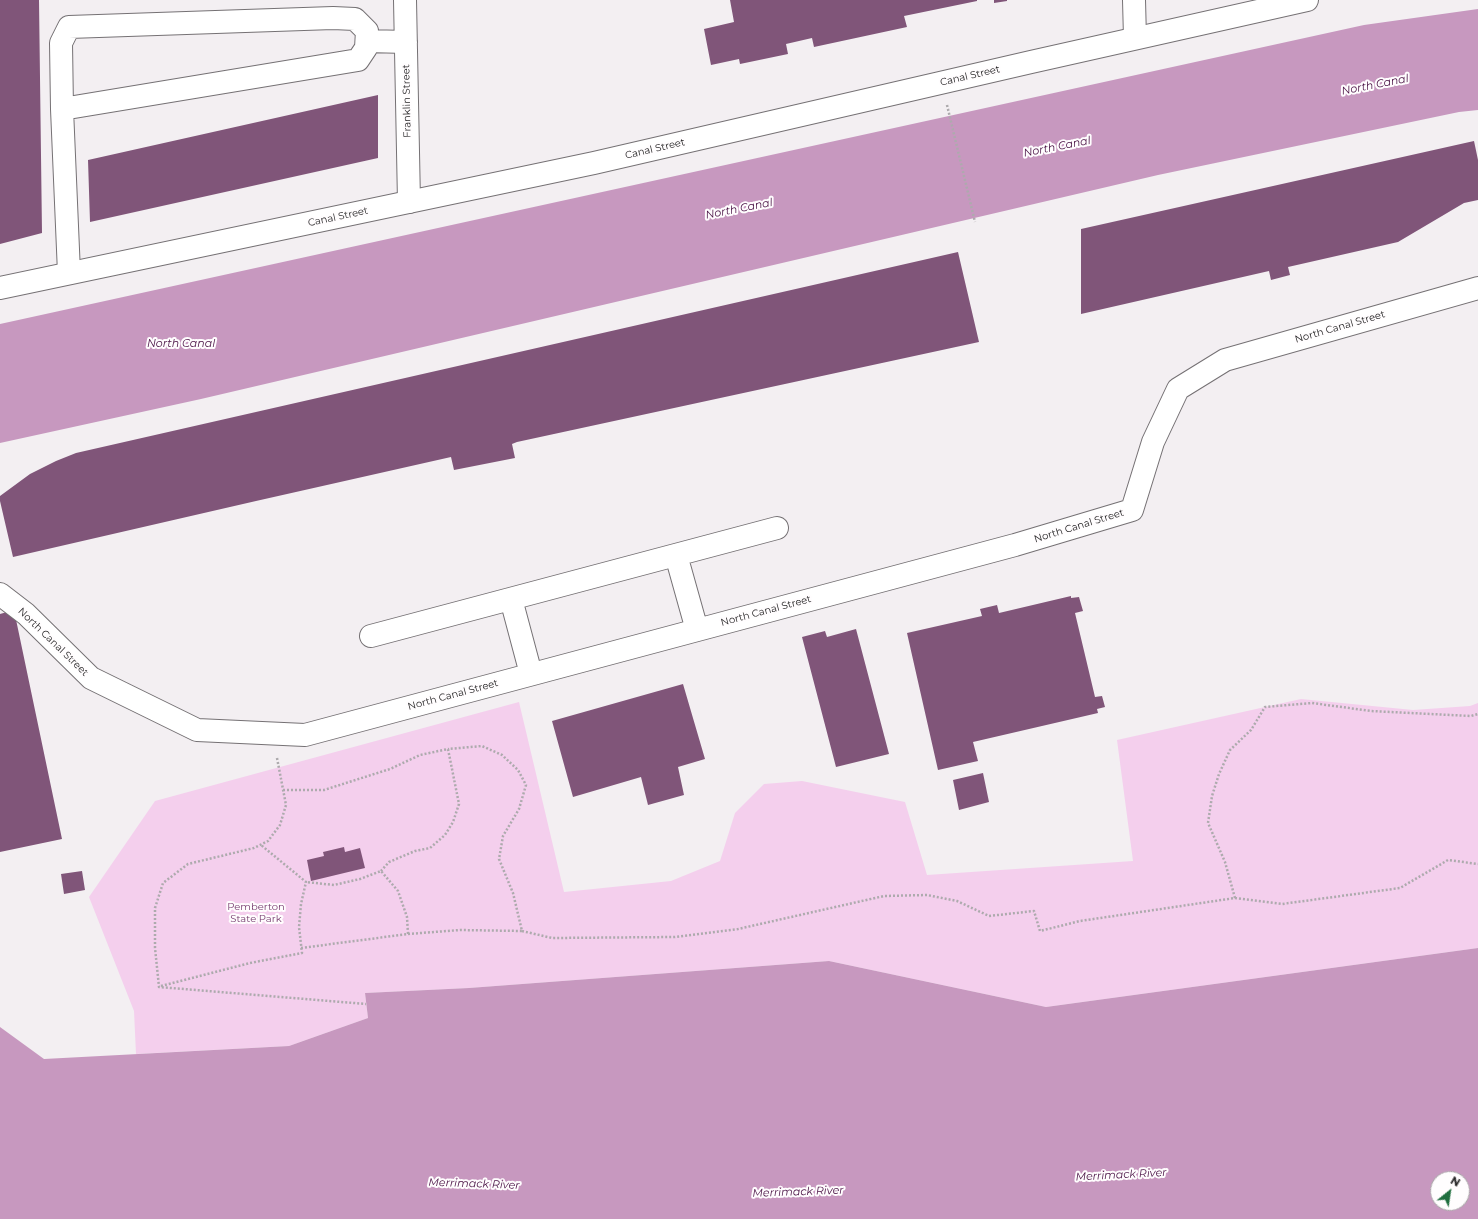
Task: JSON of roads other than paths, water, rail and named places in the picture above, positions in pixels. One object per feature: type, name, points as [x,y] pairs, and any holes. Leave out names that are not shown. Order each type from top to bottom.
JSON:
[{"type":"street","name":"Franklin Street","points":[[405,0],[409,202]]},
{"type":"street","points":[[1134,0],[1135,38]]},
{"type":"street","name":"Canal Street","points":[[0,288],[594,163],[1135,38],[1307,0]]},
{"type":"street","points":[[62,109],[358,60],[366,48],[367,31],[356,19],[333,18],[69,27],[61,43],[62,109],[70,273]]},
{"type":"street","points":[[367,41],[406,42]]},
{"type":"street","name":"North Canal Street","points":[[0,594],[26,614],[91,678],[197,730],[305,735],[1014,545],[1132,510],[1153,442],[1178,389],[1225,360],[1478,288]]},
{"type":"street","points":[[371,636],[777,528]]},
{"type":"street","points":[[676,555],[697,630]]},
{"type":"street","points":[[511,599],[531,674]]},
{"type":"water","name":"North Canal","points":[[1478,9],[1478,110],[1459,112],[1158,175],[201,399],[0,443],[0,324],[1364,25]]},
{"type":"water","name":"Merrimack River","points":[[1478,948],[1478,1219],[0,1219],[0,1027],[44,1059],[289,1046],[368,1018],[365,993],[469,988],[829,961],[1046,1007]]},
{"type":"park label","name":"Pemberton State Park","points":[[256,912]]}]
